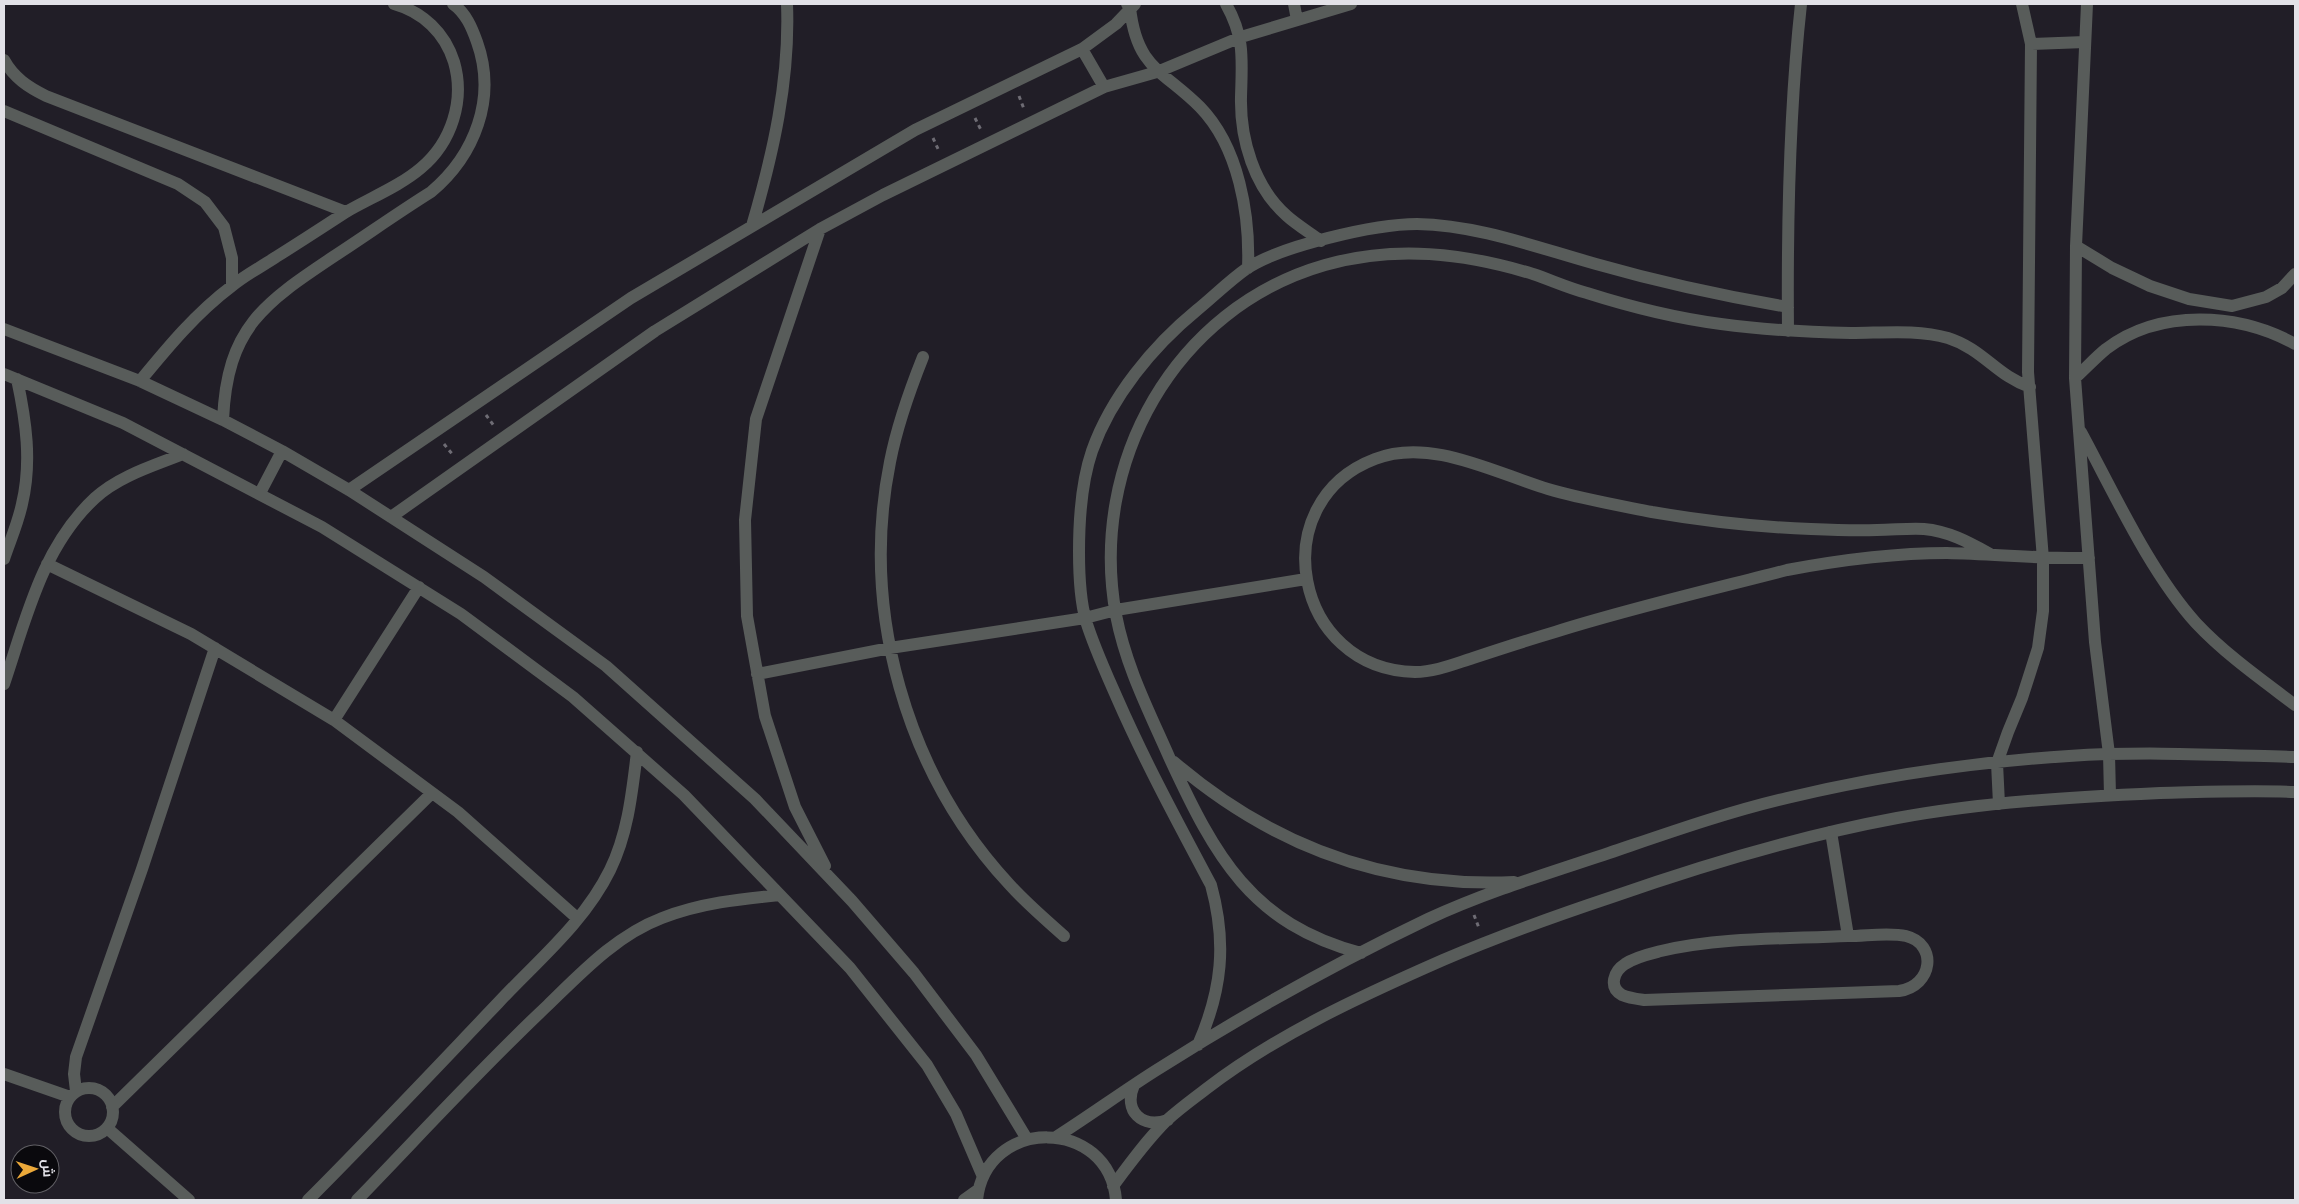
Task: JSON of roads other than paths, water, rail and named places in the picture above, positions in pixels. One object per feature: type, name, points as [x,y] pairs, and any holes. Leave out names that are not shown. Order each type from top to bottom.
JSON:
[{"type":"street","points":[[140,382],[197,315],[232,285],[346,212],[421,168],[439,149],[452,126],[458,101],[458,74],[450,49],[437,30],[421,16],[394,4]]},
{"type":"street","points":[[223,420],[225,388],[233,358],[248,329],[268,304],[292,284],[431,192],[449,177],[463,157],[475,133],[482,106],[484,79],[480,52],[472,26],[453,4]]},
{"type":"street","points":[[752,226],[771,158],[783,88],[787,4]]},
{"type":"street","points":[[1226,4],[1241,37],[1241,111],[1246,144],[1257,175],[1286,215],[1321,241]]},
{"type":"street","points":[[1294,4],[1297,20]]},
{"type":"street","points":[[391,516],[655,331],[820,229],[883,195],[1104,87],[1157,72],[1241,37],[1351,4]]},
{"type":"street","points":[[1788,331],[1789,166],[1801,4]]},
{"type":"street","points":[[1999,804],[1998,763],[2038,648],[2043,611],[2043,559],[2028,372],[2031,44],[2022,4]]},
{"type":"street","points":[[2087,4],[2076,246],[2075,378],[2095,642],[2109,754],[2110,795]]},
{"type":"street","points":[[348,490],[631,298],[926,124],[1082,49],[1105,33],[1131,5]]},
{"type":"street","points":[[1131,5],[1137,43],[1146,59],[1157,72],[1201,108],[1222,140],[1232,160],[1239,180],[1247,217],[1248,268]]},
{"type":"street","points":[[2031,44],[2085,42]]},
{"type":"street","points":[[1082,49],[1104,87]]},
{"type":"street","points":[[4,60],[9,70],[26,86],[46,96],[346,212]]},
{"type":"street","points":[[4,111],[178,184],[205,202],[224,227],[232,258],[232,285]]},
{"type":"street","points":[[1198,1045],[1212,1008],[1219,976],[1221,945],[1217,907],[1211,885],[1135,739],[1085,618],[1079,565],[1079,535],[1084,488],[1092,451],[1108,417],[1139,370],[1169,333],[1248,268],[1279,254],[1321,241],[1381,228],[1416,224],[1455,228],[1499,236],[1600,265],[1718,295],[1788,307]]},
{"type":"street","points":[[820,229],[756,419],[745,520],[747,616],[765,716],[795,807],[832,879]]},
{"type":"street","points":[[2076,246],[2112,268],[2150,286],[2189,299],[2232,306],[2266,297],[2282,288],[2295,274]]},
{"type":"street","points":[[1361,953],[1319,940],[1300,931],[1262,904],[1244,887],[1229,868],[1205,827],[1140,696],[1126,655],[1116,610],[1111,562],[1115,502],[1126,456],[1150,404],[1165,380],[1200,338],[1243,303],[1292,276],[1329,264],[1382,253],[1444,254],[1510,268],[1632,307],[1720,324],[1788,331],[1928,334],[1970,346],[2014,382],[2030,387]]},
{"type":"street","points":[[2075,378],[2107,349],[2144,328],[2186,318],[2243,324],[2273,332],[2295,344]]},
{"type":"street","points":[[4,329],[140,382],[223,420],[282,451],[391,516],[484,577],[606,666],[755,799],[832,879],[914,973],[976,1055],[1027,1139]]},
{"type":"street","points":[[923,357],[898,427],[884,500],[881,574],[890,648],[898,686],[910,722],[925,757],[942,791],[978,847],[1009,884],[1064,936]]},
{"type":"street","points":[[4,374],[123,423],[322,527],[461,614],[573,697],[637,752],[723,834],[850,968],[927,1065],[956,1114],[983,1177]]},
{"type":"street","points":[[4,559],[22,505],[28,466],[26,422],[17,379]]},
{"type":"street","points":[[2079,428],[2142,544],[2185,609],[2196,623],[2227,651],[2295,705]]},
{"type":"street","points":[[260,493],[282,451]]},
{"type":"street","points":[[1992,555],[1960,538],[1925,529],[1812,529],[1759,526],[1655,512],[1551,490],[1447,456],[1410,451],[1392,453],[1357,467],[1329,491],[1319,507],[1308,533],[1304,560],[1311,601],[1322,621],[1336,639],[1353,654],[1373,664],[1395,670],[1418,672],[1440,669],[1560,630],[1787,570],[1863,558],[1901,555],[1992,555],[2043,559],[2089,558]]},
{"type":"street","points":[[4,684],[47,564],[65,531],[96,497],[135,473],[183,454]]},
{"type":"street","points":[[47,564],[191,634],[334,720],[458,812],[578,918]]},
{"type":"street","points":[[757,674],[890,648],[1085,618],[1116,610],[1306,579]]},
{"type":"street","points":[[334,720],[419,587]]},
{"type":"street","points":[[4,1074],[73,1094],[84,1089],[98,1090],[104,1094],[112,1106],[111,1122],[107,1128],[93,1136],[84,1136],[70,1128],[64,1113],[73,1094],[78,1050],[142,869],[215,648]]},
{"type":"street","points":[[308,1200],[545,956],[590,903],[609,870],[623,836],[632,799],[637,752]]},
{"type":"street","points":[[1056,1137],[1134,1085],[1244,1016],[1361,953],[1432,918],[1524,882],[1706,821],[1786,798],[1930,771],[1998,763],[2109,754],[2295,757]]},
{"type":"street","points":[[1171,760],[1212,793],[1255,822],[1286,838],[1351,864],[1385,872],[1454,882],[1524,882]]},
{"type":"street","points":[[1113,1186],[1141,1148],[1168,1120],[1237,1066],[1283,1037],[1394,981],[1484,943],[1720,860],[1900,817],[1999,804],[2068,797],[2223,790],[2295,792]]},
{"type":"street","points":[[112,1106],[432,793]]},
{"type":"street","points":[[1831,832],[1848,936]]},
{"type":"street","points":[[357,1200],[525,1027],[593,962],[625,937],[660,918],[698,905],[780,895]]},
{"type":"street","points":[[1848,936],[1906,936],[1915,940],[1923,947],[1927,956],[1928,966],[1924,976],[1918,984],[1909,989],[1899,991],[1644,1000],[1621,994],[1614,987],[1614,978],[1622,966],[1638,958],[1664,951],[1732,942],[1848,936]]},
{"type":"street","points":[[1134,1085],[1130,1094],[1130,1103],[1141,1119],[1150,1123],[1168,1120]]},
{"type":"street","points":[[107,1128],[189,1200]]},
{"type":"street","points":[[964,1200],[977,1195],[990,1164],[1001,1153],[1027,1139],[1056,1137],[1069,1140],[1092,1153],[1108,1174],[1116,1200]]}]
